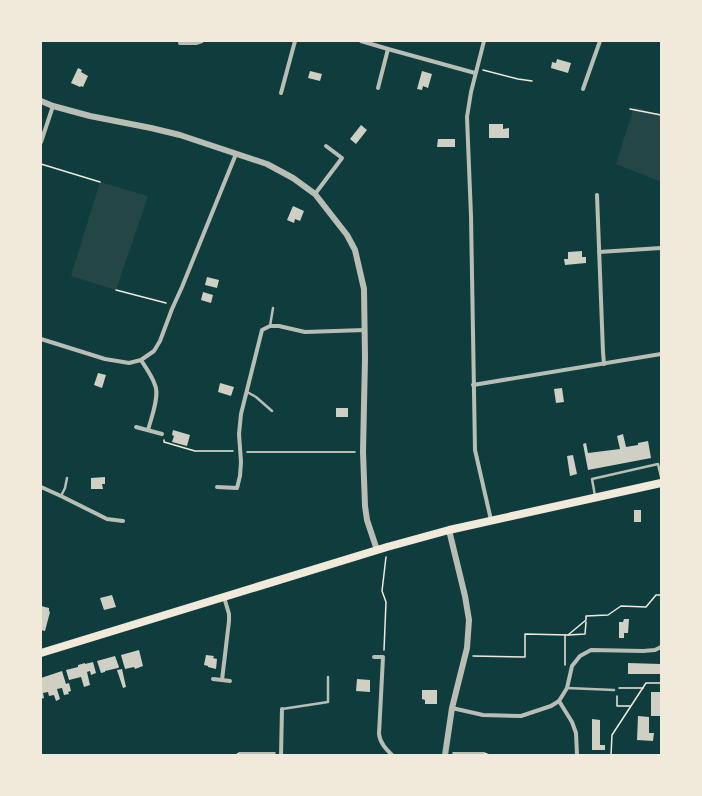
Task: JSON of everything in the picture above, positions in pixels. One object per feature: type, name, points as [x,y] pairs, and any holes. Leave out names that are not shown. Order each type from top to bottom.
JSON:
[{"type":"main road","points":[[41,653],[377,550],[449,530],[661,483]]},
{"type":"street","points":[[180,43],[196,43],[202,41]]},
{"type":"street","points":[[281,93],[294,41]]},
{"type":"street","points":[[361,41],[475,73]]},
{"type":"street","points":[[484,41],[475,73],[468,117],[475,450],[491,520]]},
{"type":"street","points":[[583,89],[600,41]]},
{"type":"street","points":[[378,88],[388,49]]},
{"type":"street","points":[[41,101],[53,106],[90,116],[180,135],[267,164],[287,174],[315,194],[347,235],[355,250],[364,289],[365,330],[363,452],[365,506],[367,520],[377,550]]},
{"type":"street","points":[[41,142],[53,106]]},
{"type":"street","points":[[315,194],[342,158],[326,146]]},
{"type":"street","points":[[41,339],[105,359],[129,363],[141,360],[154,351],[182,288],[236,154]]},
{"type":"street","points":[[597,195],[604,364]]},
{"type":"street","points":[[599,252],[661,248]]},
{"type":"street","points":[[217,487],[237,488],[241,462],[239,434],[241,414],[262,330],[270,326],[279,326],[305,332],[365,330]]},
{"type":"street","points":[[473,385],[661,354]]},
{"type":"street","points":[[141,360],[155,384],[156,389],[155,404],[148,430]]},
{"type":"street","points":[[136,427],[162,434]]},
{"type":"street","points":[[41,487],[107,519],[123,521]]},
{"type":"street","points":[[445,754],[452,708],[467,648],[469,620],[465,596],[449,530]]},
{"type":"street","points":[[222,680],[229,621],[229,614],[224,597]]},
{"type":"street","points":[[452,708],[483,715],[521,716],[551,706],[559,701],[568,688],[572,666],[580,656],[592,650],[643,651],[655,650],[661,647]]},
{"type":"street","points":[[374,657],[384,657],[379,738],[392,755]]},
{"type":"street","points":[[212,679],[230,681]]},
{"type":"street","points":[[559,701],[572,722],[576,733],[577,755]]},
{"type":"street","points":[[281,754],[282,709]]},
{"type":"lane","points":[[270,326],[273,308]]},
{"type":"lane","points":[[247,392],[256,397],[272,411]]},
{"type":"lane","points":[[595,497],[592,479],[658,464],[661,476]]},
{"type":"lane","points":[[61,496],[65,488],[67,478]]},
{"type":"lane","points":[[282,709],[328,702],[328,677]]},
{"type":"lane","points":[[568,688],[615,689]]},
{"type":"path","points":[[475,73],[484,70],[532,81]]},
{"type":"path","points":[[630,109],[661,115]]},
{"type":"path","points":[[41,164],[100,182]]},
{"type":"path","points":[[116,290],[174,305]]},
{"type":"path","points":[[162,434],[164,442],[195,451],[363,452]]},
{"type":"path","points":[[384,657],[386,602],[382,591],[387,547]]},
{"type":"path","points":[[465,655],[525,657],[525,634],[585,634],[586,616],[608,615],[621,606],[646,607],[656,595],[661,595]]},
{"type":"path","points":[[568,635],[586,620]]},
{"type":"path","points":[[564,664],[565,635]]},
{"type":"path","points":[[598,755],[611,755],[612,735],[646,683],[661,683]]},
{"type":"path","points":[[631,706],[617,706],[615,689],[643,688]]},
{"type":"path","points":[[236,755],[239,753],[281,754]]},
{"type":"path","points":[[445,754],[484,753],[489,755]]},
{"type":"shaded area","points":[[634,107],[661,115],[661,182],[616,164]]},
{"type":"shaded area","points":[[100,182],[148,196],[116,290],[71,276]]},
{"type":"building","points":[[557,59],[571,63],[568,73],[551,68],[552,62],[556,63]]},
{"type":"building","points":[[78,68],[82,70],[81,72],[88,76],[83,87],[71,83]]},
{"type":"building","points":[[310,71],[322,74],[320,81],[308,78]]},
{"type":"building","points":[[422,71],[432,74],[428,88],[423,86],[422,90],[417,89]]},
{"type":"building","points":[[489,124],[503,124],[503,129],[509,128],[509,138],[489,138]]},
{"type":"building","points":[[361,125],[367,130],[356,144],[350,139]]},
{"type":"building","points":[[438,139],[455,139],[455,147],[437,147]]},
{"type":"building","points":[[293,206],[304,211],[300,221],[295,219],[294,223],[287,220]]},
{"type":"building","points":[[582,251],[582,257],[586,257],[586,263],[565,265],[564,259],[568,259],[568,252]]},
{"type":"building","points":[[207,277],[219,280],[217,288],[205,285]]},
{"type":"building","points":[[203,292],[213,295],[211,303],[201,300]]},
{"type":"building","points":[[98,373],[106,375],[102,388],[94,385]]},
{"type":"building","points":[[220,383],[234,387],[231,396],[218,392]]},
{"type":"building","points":[[562,388],[564,402],[556,403],[554,389]]},
{"type":"building","points":[[336,408],[348,408],[348,417],[336,417]]},
{"type":"building","points":[[173,430],[190,435],[187,446],[172,442],[174,436],[172,435]]},
{"type":"building","points":[[623,434],[626,447],[638,445],[638,443],[648,441],[651,458],[588,470],[583,444],[586,443],[588,453],[620,449],[617,436]]},
{"type":"building","points":[[573,455],[577,474],[570,476],[567,456]]},
{"type":"building","points":[[105,477],[105,484],[102,484],[103,489],[91,489],[91,478]]},
{"type":"building","points":[[634,510],[641,510],[641,522],[634,522]]},
{"type":"building","points":[[112,595],[116,607],[104,610],[100,598]]},
{"type":"building","points":[[41,606],[49,608],[50,612],[45,631],[41,630]]},
{"type":"building","points":[[624,619],[629,619],[628,633],[624,633],[624,638],[619,638],[619,622],[623,622]]},
{"type":"building","points":[[139,650],[143,666],[135,669],[134,667],[125,669],[121,655]]},
{"type":"building","points":[[206,655],[214,656],[213,658],[217,659],[216,669],[204,665]]},
{"type":"building","points":[[115,656],[119,667],[101,673],[97,661]]},
{"type":"building","points":[[93,662],[96,673],[91,675],[90,671],[87,672],[90,685],[84,687],[81,677],[69,680],[66,670],[78,667],[78,665]]},
{"type":"building","points":[[628,663],[661,664],[661,674],[628,674]]},
{"type":"building","points":[[122,669],[126,687],[123,688],[117,670]]},
{"type":"building","points":[[62,671],[66,684],[69,683],[71,691],[68,692],[69,694],[64,695],[62,688],[57,689],[60,699],[56,701],[54,695],[49,696],[48,692],[43,693],[44,698],[41,699],[41,678]]},
{"type":"building","points":[[357,679],[370,680],[370,692],[356,691]]},
{"type":"building","points":[[422,690],[437,690],[437,704],[425,704],[425,700],[422,699]]},
{"type":"building","points":[[651,692],[661,692],[661,716],[651,716]]},
{"type":"building","points":[[638,716],[649,717],[649,733],[654,733],[653,741],[637,740]]},
{"type":"building","points":[[592,719],[600,720],[600,745],[605,745],[605,750],[592,750]]}]
